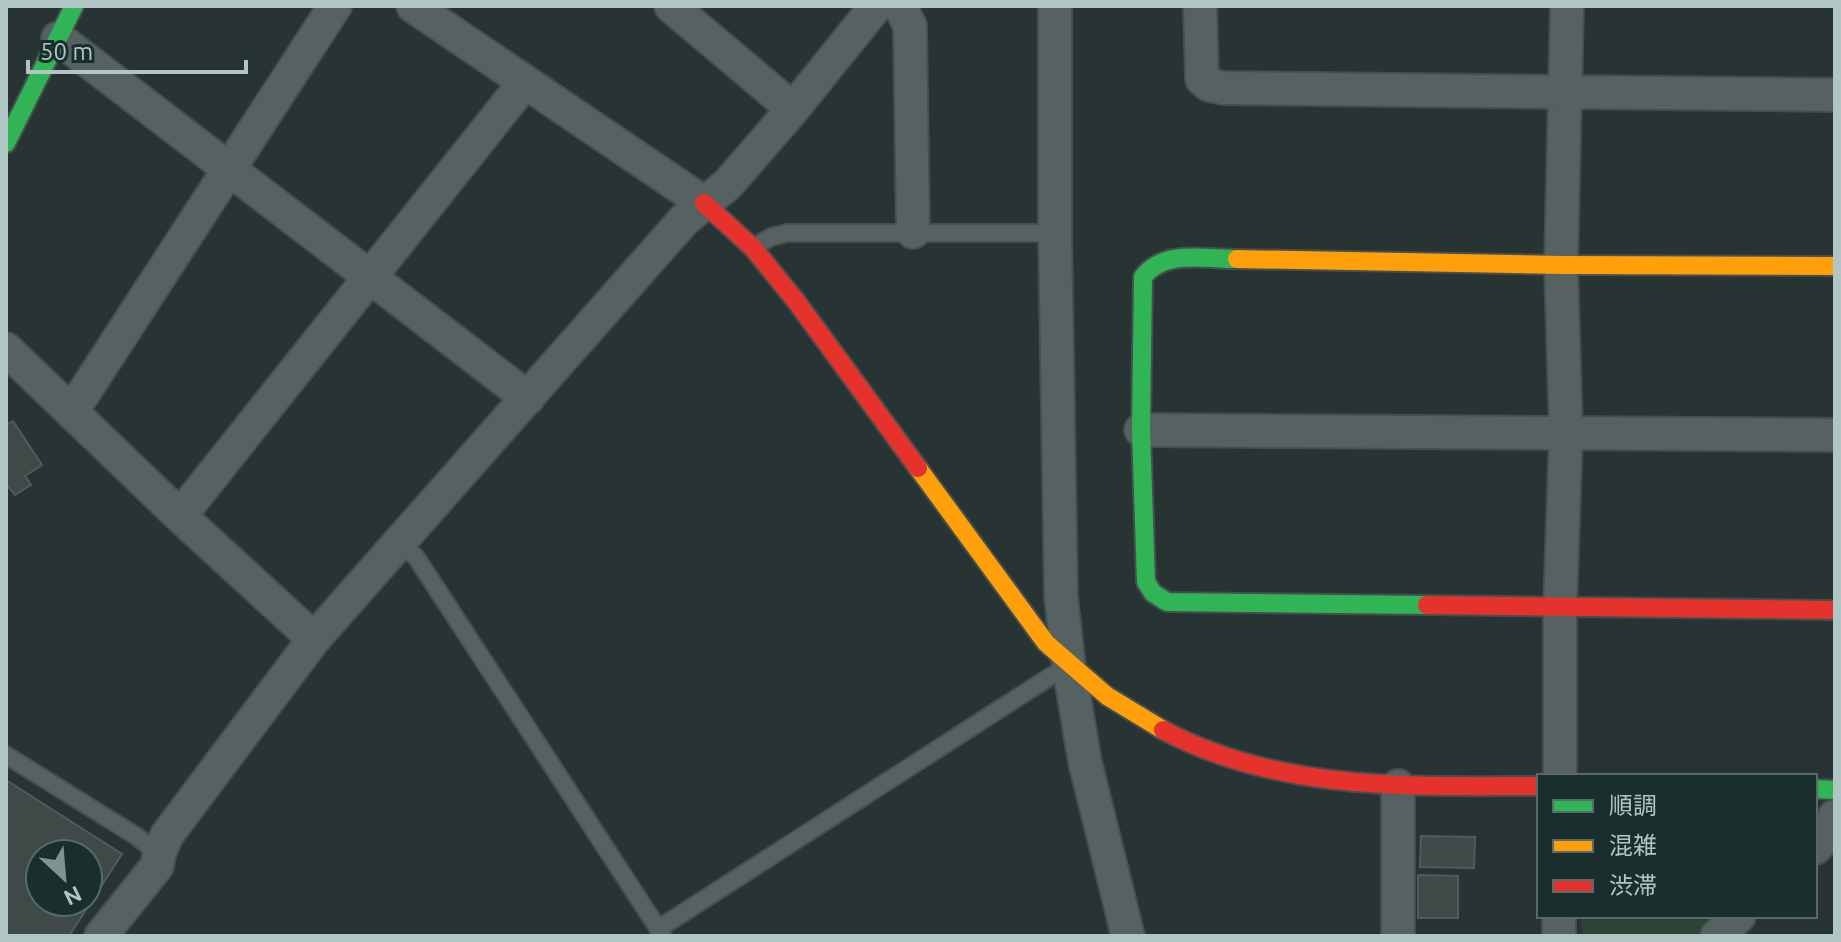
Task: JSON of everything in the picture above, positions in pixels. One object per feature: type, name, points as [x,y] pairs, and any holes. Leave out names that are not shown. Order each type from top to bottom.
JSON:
[{"type":"street","points":[[6,143],[74,6]]},
{"type":"street","points":[[72,411],[335,6]]},
{"type":"street","points":[[413,6],[453,16],[525,82],[704,203],[753,248],[796,301],[1046,643],[1069,667],[1146,722],[1186,743],[1220,755],[1329,781],[1398,786],[1537,786]]},
{"type":"street","points":[[671,6],[793,109]]},
{"type":"street","points":[[101,936],[157,866],[167,835],[314,639],[684,220],[728,184],[876,6]]},
{"type":"street","points":[[900,6],[910,26],[913,232]]},
{"type":"street","points":[[1055,6],[1061,583],[1069,667],[1085,762],[1128,936]]},
{"type":"street","points":[[1200,6],[1202,79],[1209,85],[1223,88],[1835,95]]},
{"type":"street","points":[[1560,774],[1560,608],[1566,433],[1561,265],[1567,6]]},
{"type":"street","points":[[58,38],[528,398]]},
{"type":"street","points":[[180,516],[525,82]]},
{"type":"street","points":[[1835,266],[1173,258],[1153,264],[1143,277],[1141,430],[1146,582],[1153,593],[1167,602],[1835,610]]},
{"type":"street","points":[[6,349],[314,639]]},
{"type":"street","points":[[1141,430],[1835,435]]},
{"type":"street","points":[[1398,786],[1398,936]]},
{"type":"street","points":[[1817,846],[1833,825],[1835,816]]},
{"type":"street","points":[[1717,936],[1737,918]]},
{"type":"lane","points":[[753,248],[771,237],[787,233],[1055,233]]},
{"type":"lane","points":[[401,544],[416,557],[660,932],[1069,667]]},
{"type":"lane","points":[[6,755],[136,836],[159,854]]},
{"type":"green space","points":[[1581,918],[1715,918],[1695,936],[1582,936]]},
{"type":"building","points":[[13,421],[42,465],[25,476],[31,485],[15,495],[6,484],[6,425]]},
{"type":"building","points":[[6,780],[97,838],[24,838],[24,918],[81,918],[69,936],[6,936]]},
{"type":"building","points":[[1421,836],[1475,837],[1474,868],[1420,867]]},
{"type":"building","points":[[104,843],[122,854],[104,882]]},
{"type":"building","points":[[1418,875],[1458,876],[1458,918],[1418,918]]},
{"type":"traffic: fast","points":[[6,143],[74,6]]},
{"type":"traffic: fast","points":[[1237,259],[1174,259],[1162,262],[1143,277],[1141,430],[1146,582],[1153,593],[1167,602],[1427,605]]},
{"type":"traffic: fast","points":[[1817,789],[1835,790]]},
{"type":"traffic: slow","points":[[1237,259],[1835,266]]},
{"type":"traffic: slow","points":[[918,468],[1046,643],[1107,696],[1163,730]]},
{"type":"traffic: jam","points":[[704,203],[753,248],[796,301],[918,468]]},
{"type":"traffic: jam","points":[[1427,605],[1835,610]]},
{"type":"traffic: jam","points":[[1163,730],[1207,750],[1253,765],[1299,775],[1394,785],[1537,786]]}]
